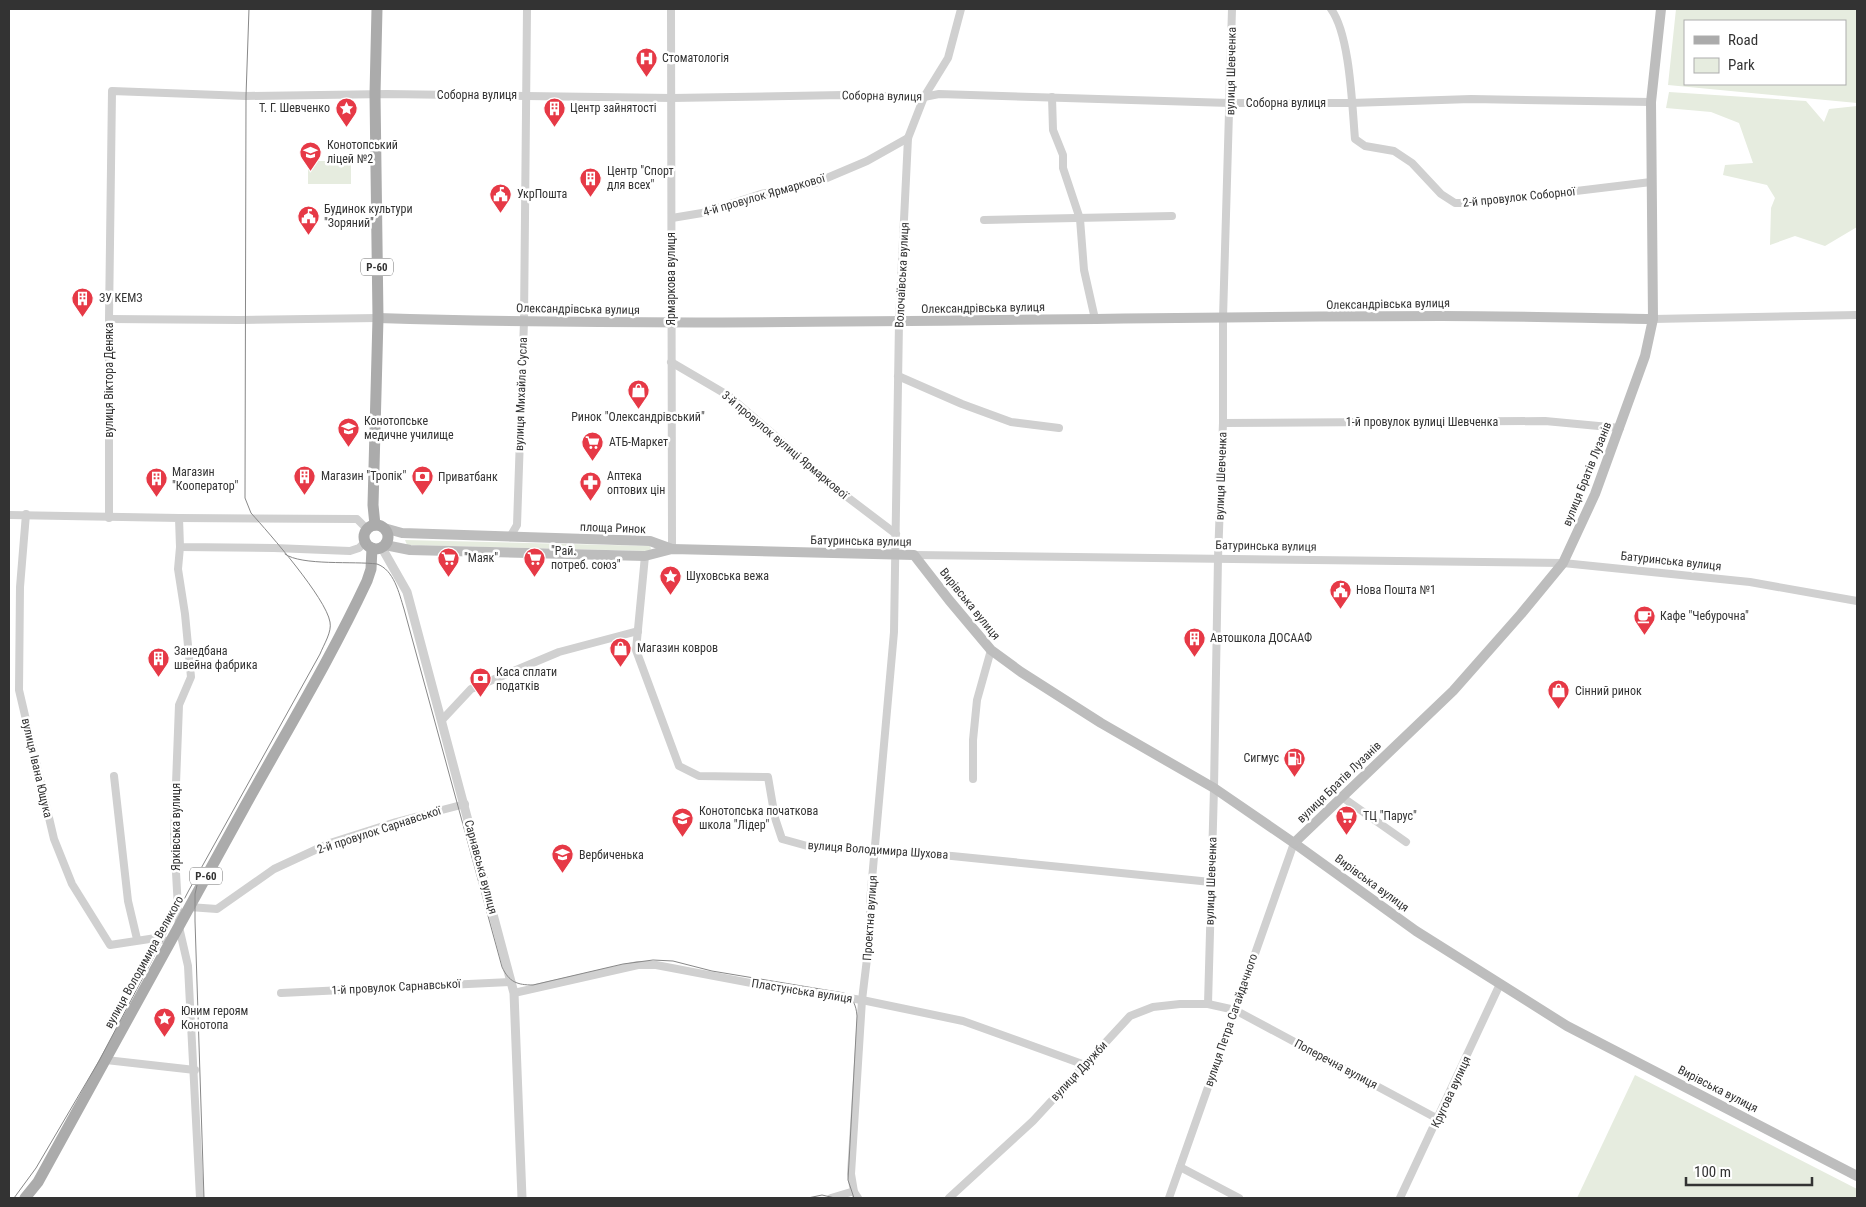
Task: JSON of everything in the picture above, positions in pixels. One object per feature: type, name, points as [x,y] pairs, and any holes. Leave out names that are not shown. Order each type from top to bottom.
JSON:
[{"type":"main road","name":"Р-60","points":[[376,527],[364,538],[376,546],[388,536],[376,527],[372,505],[378,318],[374,94],[377,9]]},
{"type":"main road","name":"вулиця Братів Лузанів","points":[[1294,842],[1453,691],[1521,614],[1563,563],[1594,494],[1620,428],[1645,356],[1653,319],[1651,102],[1661,9]]},
{"type":"main road","name":"Олександрівська вулиця","points":[[378,318],[671,322],[899,322],[1442,316],[1653,319]]},
{"type":"main road","name":"площа Ринок","points":[[376,527],[402,533],[650,541],[672,549]]},
{"type":"main road","name":"площа Ринок","points":[[376,546],[410,550],[645,556],[672,549]]},
{"type":"main road","name":"вулиця Володимира Великого","points":[[26,1198],[38,1182],[318,678],[350,618],[371,569],[376,546]]},
{"type":"main road","name":"Батуринська вулиця","points":[[672,549],[914,555]]},
{"type":"main road","name":"Вирівська вулиця","points":[[914,555],[991,650],[1021,672],[1100,723],[1214,788],[1294,842],[1416,931],[1568,1026],[1857,1176]]},
{"type":"street","name":"вулиця Михайла Сусла","points":[[510,537],[517,524],[524,321],[527,9]]},
{"type":"street","name":"Ярмаркова вулиця","points":[[671,9],[672,549]]},
{"type":"street","name":"Волочаївська вулиця","points":[[895,554],[899,322],[908,138],[924,97],[948,58],[961,9]]},
{"type":"street","name":"вулиця Шевченка","points":[[1208,1004],[1218,558],[1223,423],[1223,318],[1232,9]]},
{"type":"street","points":[[1331,9],[1335,14],[1346,53],[1351,103]]},
{"type":"street","name":"Соборна вулиця","points":[[112,91],[246,96],[374,94],[672,98],[843,95],[924,97],[939,94],[1230,103],[1351,103],[1471,99],[1651,102]]},
{"type":"street","name":"вулиця Віктора Деняка","points":[[109,518],[108,319],[112,91]]},
{"type":"street","points":[[1052,97],[1053,130],[1063,154],[1063,168],[1080,219],[1084,270],[1095,319]]},
{"type":"street","name":"2-й провулок Соборної","points":[[1351,103],[1355,139],[1365,146],[1394,151],[1412,163],[1441,194],[1455,203],[1477,203],[1651,182]]},
{"type":"street","name":"4-й провулок Ярмаркової","points":[[672,218],[702,213],[761,194],[814,183],[867,161],[908,138]]},
{"type":"street","points":[[984,220],[1172,216]]},
{"type":"street","name":"Олександрівська вулиця","points":[[1653,319],[1857,315]]},
{"type":"street","name":"Олександрівська вулиця","points":[[108,319],[378,318]]},
{"type":"street","name":"3-й провулок вулиці Ярмаркової","points":[[671,362],[729,396],[838,490],[896,534]]},
{"type":"street","points":[[898,376],[962,404],[1011,422],[1059,428]]},
{"type":"street","name":"1-й провулок вулиці Шевченка","points":[[1223,423],[1544,421],[1620,428]]},
{"type":"street","points":[[9,515],[26,514],[109,518],[357,519],[376,527]]},
{"type":"street","name":"вулиця Івана Ющука","points":[[26,514],[20,587],[19,690],[54,839],[72,884],[110,945],[137,939],[156,938],[171,942]]},
{"type":"street","name":"Ярківська вулиця","points":[[179,518],[180,547],[178,569],[185,614],[191,677],[179,705],[174,836],[179,927],[188,966],[195,1070],[200,1198]]},
{"type":"street","points":[[180,547],[350,551],[376,546]]},
{"type":"street","name":"Сарнавська вулиця","points":[[376,546],[394,567],[408,592],[514,993],[522,1198]]},
{"type":"street","name":"Проектна вулиця","points":[[856,1195],[851,1174],[862,1000],[870,934],[870,902],[874,850],[894,632],[895,554]]},
{"type":"street","name":"Батуринська вулиця","points":[[914,555],[1563,563],[1750,582],[1857,600]]},
{"type":"street","name":"вулиця Володимира Шухова","points":[[645,556],[636,650],[679,766],[699,776],[768,777],[775,818],[782,839],[811,847],[962,857],[1211,882]]},
{"type":"street","points":[[442,720],[472,689],[559,652],[638,631]]},
{"type":"street","points":[[973,779],[973,740],[977,700],[991,650]]},
{"type":"street","points":[[114,776],[128,901],[137,939]]},
{"type":"street","points":[[1342,797],[1406,842]]},
{"type":"street","name":"2-й провулок Сарнавської","points":[[190,907],[217,909],[274,869],[330,844],[396,822],[465,804]]},
{"type":"street","name":"вулиця Петра Сагайдачного","points":[[1169,1198],[1294,842]]},
{"type":"street","name":"Пластунська вулиця","points":[[514,993],[647,964],[772,987],[862,1000],[963,1022],[1085,1065]]},
{"type":"street","name":"1-й провулок Сарнавської","points":[[281,993],[511,982]]},
{"type":"street","name":"Кругова вулиця","points":[[1400,1198],[1500,984]]},
{"type":"street","name":"вулиця Дружби","points":[[949,1198],[1033,1121],[1130,1016],[1153,1007],[1208,1004],[1235,1010]]},
{"type":"street","name":"Поперечна вулиця","points":[[1235,1010],[1438,1119]]},
{"type":"street","points":[[106,1060],[195,1070]]},
{"type":"street","points":[[1180,1167],[1239,1198]]},
{"type":"street","points":[[831,1198],[844,1193],[856,1195]]},
{"type":"green space","points":[[1676,9],[1857,9],[1857,103],[1668,85]]},
{"type":"green space","points":[[1669,92],[1806,101],[1824,122],[1829,109],[1857,106],[1857,227],[1825,246],[1795,236],[1770,245],[1771,208],[1775,198],[1767,185],[1723,175],[1725,165],[1753,163],[1739,123],[1711,112],[1666,108]]},
{"type":"green space","points":[[308,161],[351,161],[351,184],[308,184]]},
{"type":"green space","points":[[405,540],[650,546],[651,549],[649,551],[407,545]]},
{"type":"green space","points":[[1635,1075],[1857,1189],[1857,1198],[1577,1198]]},
{"type":"tram line","points":[[14,1198],[36,1168],[99,1061],[189,890],[320,654],[330,630],[330,622],[326,611],[308,582],[251,513],[245,498],[246,96],[249,9]]},
{"type":"tram line","points":[[285,554],[293,558],[315,562],[377,564],[388,571],[392,577],[404,609],[502,967],[514,982],[533,985],[623,964],[653,960],[673,961],[712,971],[844,993],[852,1000],[857,1016],[848,1180],[854,1198]]},
{"type":"tram line","points":[[198,881],[195,894],[195,921],[204,1198]]},
{"type":"tram line","points":[[808,1198],[822,1195],[835,1198]]},
{"type":"place","name":"Стоматологія","points":[[646,77]]},
{"type":"place","name":"Т. Г. Шевченко","points":[[346,127]]},
{"type":"place","name":"Центр зайнятості","points":[[554,127]]},
{"type":"place","name":"Конотопський ліцей №2","points":[[311,171]]},
{"type":"place","name":"Центр \"Спорт для всех\"","points":[[591,197]]},
{"type":"place","name":"УкрПошта","points":[[501,213]]},
{"type":"place","name":"Будинок культури \"Зоряний\"","points":[[308,235]]},
{"type":"place","name":"ЗУ КЕМЗ","points":[[83,317]]},
{"type":"place","name":"Ринок \"Олександрівський\"","points":[[638,409]]},
{"type":"place","name":"Конотопське медичне училище","points":[[348,447]]},
{"type":"place","name":"АТБ-Маркет","points":[[593,461]]},
{"type":"place","name":"Магазин \"Тропік\"","points":[[305,495]]},
{"type":"place","name":"Приватбанк","points":[[422,496]]},
{"type":"place","name":"Магазин \"Кооператор\"","points":[[156,498]]},
{"type":"place","name":"Аптека оптових цін","points":[[591,502]]},
{"type":"place","name":"\"Маяк\"","points":[[448,577]]},
{"type":"place","name":"\"Рай. потреб. союз\"","points":[[535,577]]},
{"type":"place","name":"Шуховська вежа","points":[[670,595]]},
{"type":"place","name":"Нова Пошта №1","points":[[1340,609]]},
{"type":"place","name":"Кафе \"Чебурочна\"","points":[[1644,635]]},
{"type":"place","name":"Автошкола ДОСААФ","points":[[1194,657]]},
{"type":"place","name":"Магазин ковров","points":[[621,667]]},
{"type":"place","name":"Занедбана швейна фабрика","points":[[158,677]]},
{"type":"place","name":"Каса сплати податків","points":[[480,698]]},
{"type":"place","name":"Сінний ринок","points":[[1559,710]]},
{"type":"place","name":"Сигмус","points":[[1295,777]]},
{"type":"place","name":"ТЦ \"Парус\"","points":[[1347,835]]},
{"type":"place","name":"Конотопська початкова школа \"Лідер\"","points":[[683,837]]},
{"type":"place","name":"Вербиченька","points":[[563,874]]},
{"type":"place","name":"Юним героям Конотопа","points":[[165,1037]]}]
